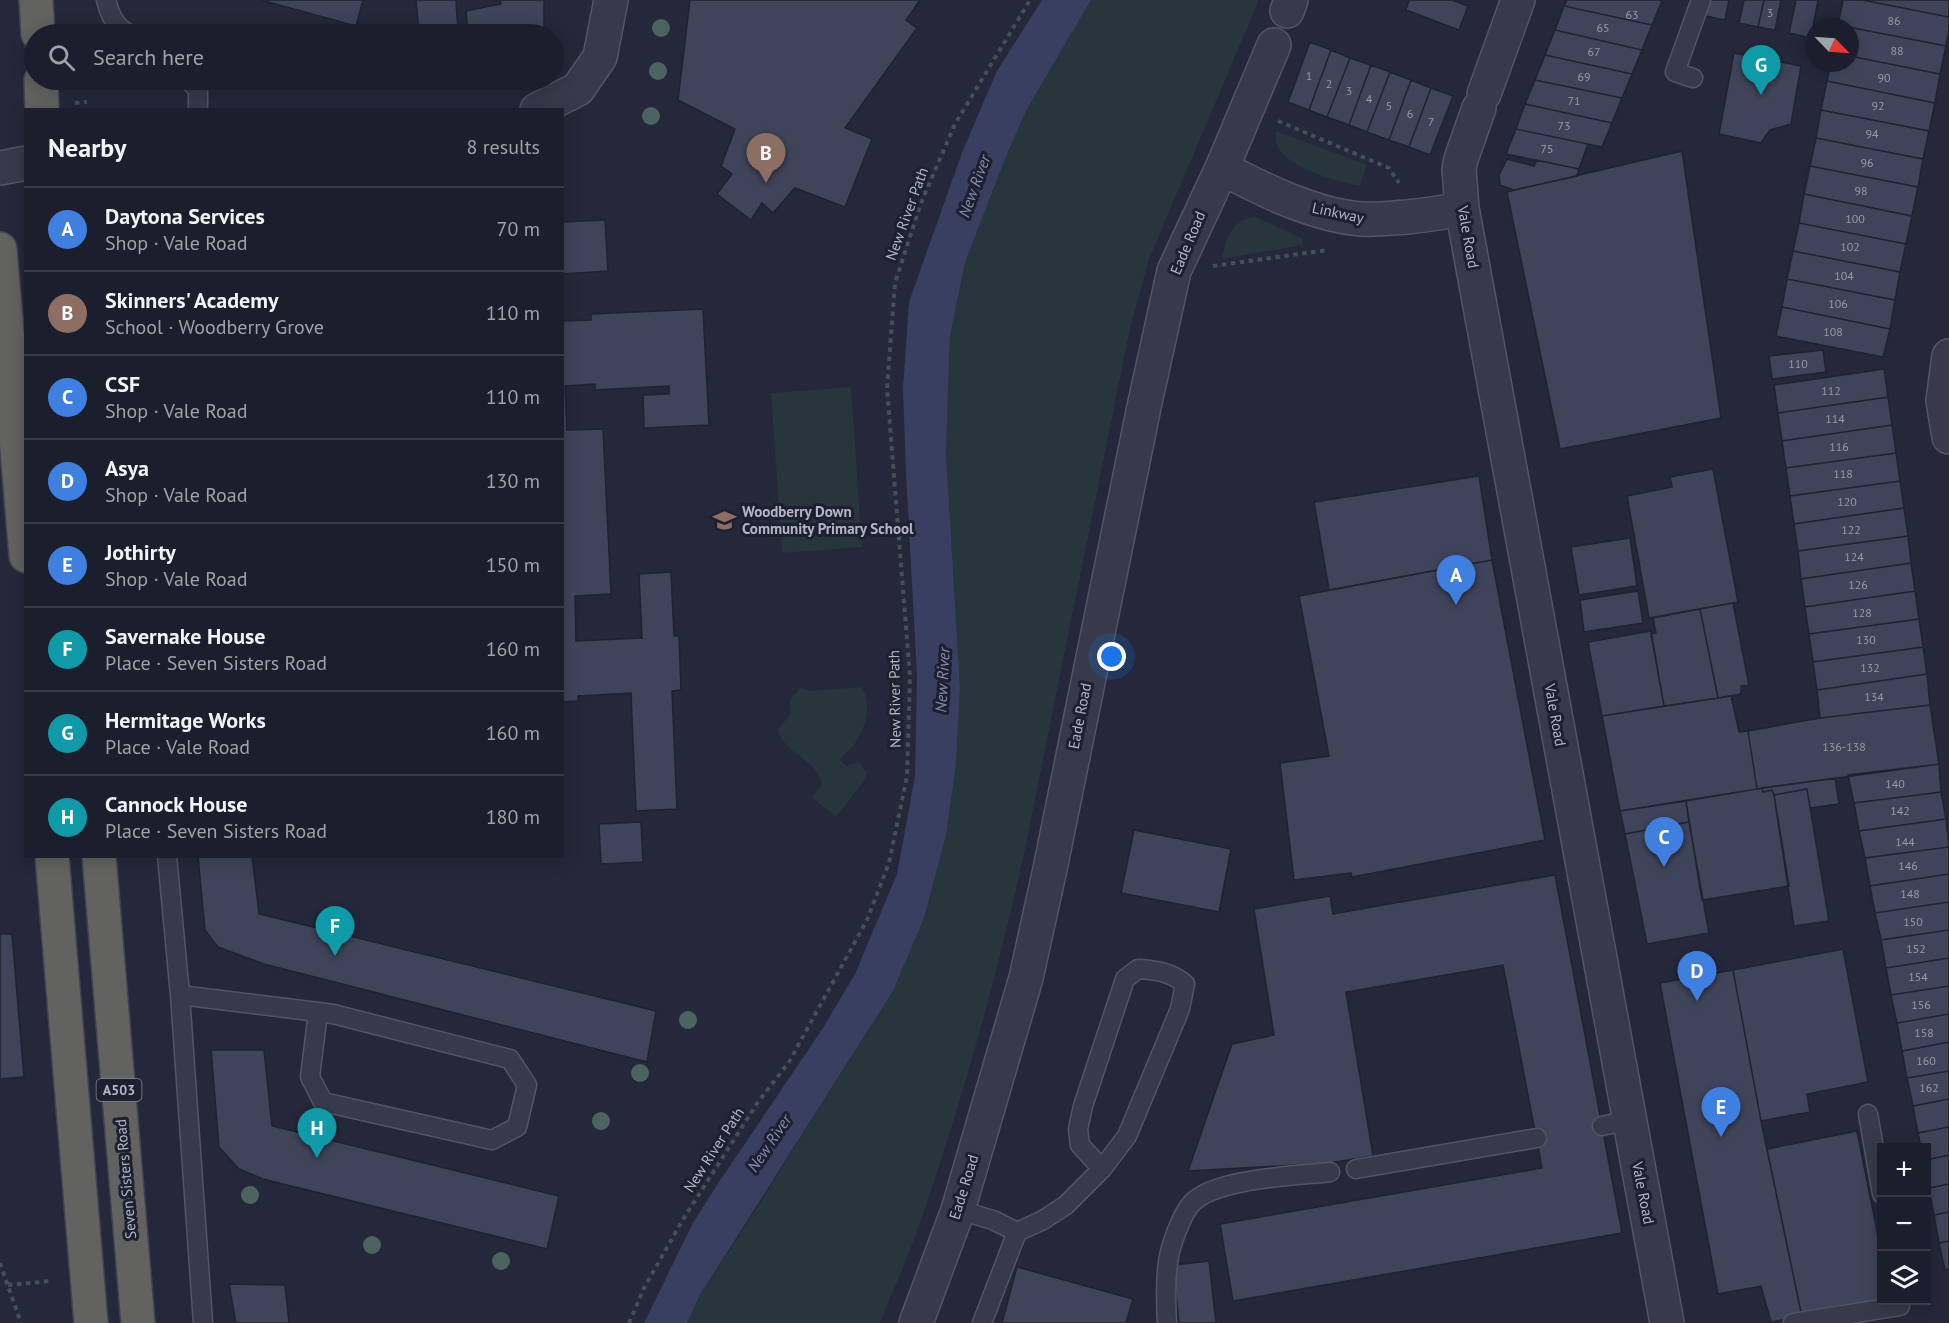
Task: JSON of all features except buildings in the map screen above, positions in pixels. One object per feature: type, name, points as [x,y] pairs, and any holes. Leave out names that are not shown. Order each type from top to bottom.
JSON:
[{"type":"highway","points":[[36,0],[37,24]]},
{"type":"highway","points":[[41,90],[42,108]]},
{"type":"highway","points":[[0,249],[24,532]]},
{"type":"highway","points":[[52,858],[91,1323]]},
{"type":"highway","name":"Seven Sisters Road","points":[[99,858],[138,1323]]},
{"type":"street","points":[[541,108],[578,89],[600,57],[611,0]]},
{"type":"street","name":"Vale Road","points":[[1518,0],[1461,159],[1459,169],[1462,208],[1616,1123],[1667,1323]]},
{"type":"street","name":"Eade Road","points":[[916,1323],[958,1210],[1026,978],[1139,430],[1174,272],[1222,168],[1274,45]]},
{"type":"street","points":[[0,168],[24,163]]},
{"type":"street","name":"Linkway","points":[[1222,168],[1312,209],[1339,216],[1377,220],[1442,214],[1462,208]]},
{"type":"street","points":[[1949,356],[1943,401],[1949,437]]},
{"type":"lane","points":[[106,0],[110,14],[116,24]]},
{"type":"lane","points":[[1693,78],[1676,72],[1701,0]]},
{"type":"lane","points":[[198,90],[198,108]]},
{"type":"lane","points":[[167,858],[180,994],[203,1323]]},
{"type":"lane","points":[[982,1323],[1017,1232],[1043,1220],[1066,1205],[1102,1169],[1127,1136],[1180,1009],[1185,984],[1177,977],[1159,970],[1138,969],[1125,979],[1083,1106],[1078,1128],[1080,1144],[1102,1169]]},
{"type":"lane","points":[[180,994],[318,1012],[333,1014],[510,1059],[527,1085],[517,1127],[492,1140],[323,1102],[310,1077],[318,1012]]},
{"type":"lane","points":[[1868,1114],[1877,1169]]},
{"type":"lane","points":[[1356,1169],[1537,1138]]},
{"type":"lane","points":[[1167,1323],[1168,1261],[1181,1222],[1192,1203],[1210,1192],[1243,1182],[1330,1172]]},
{"type":"lane","points":[[958,1210],[993,1220],[1017,1232]]},
{"type":"lane","points":[[1793,1323],[1900,1305]]},
{"type":"path","name":"New River Path","points":[[629,1323],[644,1288],[682,1221],[758,1102],[789,1062],[867,920],[889,863],[907,776],[910,677],[887,388],[895,282],[921,203],[955,124],[1030,0]]},
{"type":"path","points":[[74,103],[87,102]]},
{"type":"path","points":[[1273,119],[1389,168],[1401,186]]},
{"type":"path","points":[[1209,267],[1335,249]]},
{"type":"path","points":[[0,1263],[21,1323]]},
{"type":"path","points":[[8,1285],[87,1278]]},
{"type":"shaded area","points":[[1091,0],[1259,0],[1149,259],[1130,328],[1024,854],[991,992],[951,1127],[917,1230],[880,1323],[687,1323],[700,1295],[893,991],[924,918],[946,836],[956,765],[960,688],[946,452],[950,336],[965,263],[1005,159],[1027,109]]},
{"type":"shaded area","points":[[1276,131],[1367,165],[1360,186],[1328,178],[1294,163],[1278,147]]},
{"type":"shaded area","points":[[1255,217],[1302,238],[1303,245],[1222,259],[1231,231],[1241,221]]},
{"type":"shaded area","points":[[851,387],[862,547],[782,553],[771,393]]},
{"type":"shaded area","points":[[800,687],[808,691],[862,687],[865,694],[867,709],[861,733],[858,740],[840,760],[847,766],[858,762],[867,772],[864,781],[836,817],[812,797],[822,785],[820,776],[809,763],[787,746],[778,730],[791,713],[791,699]]},
{"type":"water","name":"New River","points":[[1042,0],[1091,0],[1027,109],[1005,159],[965,263],[950,336],[946,452],[960,688],[956,765],[946,836],[924,918],[893,991],[700,1295],[687,1323],[644,1323],[693,1223],[823,1028],[855,974],[897,874],[915,776],[917,677],[903,388],[909,302],[963,150],[997,71]]},
{"type":"place","name":"Hermitage Works","points":[[1761,95]]},
{"type":"place","name":"Skinners' Academy","points":[[766,183]]},
{"type":"place","name":"Woodberry Down Community Primary School","points":[[724,521]]},
{"type":"place","name":"Daytona Services","points":[[1456,605]]},
{"type":"place","name":"CSF","points":[[1664,867]]},
{"type":"place","name":"Savernake House","points":[[335,956]]},
{"type":"place","name":"Asya","points":[[1697,1001]]},
{"type":"place","name":"Jothirty","points":[[1721,1137]]},
{"type":"place","name":"Cannock House","points":[[317,1158]]}]
